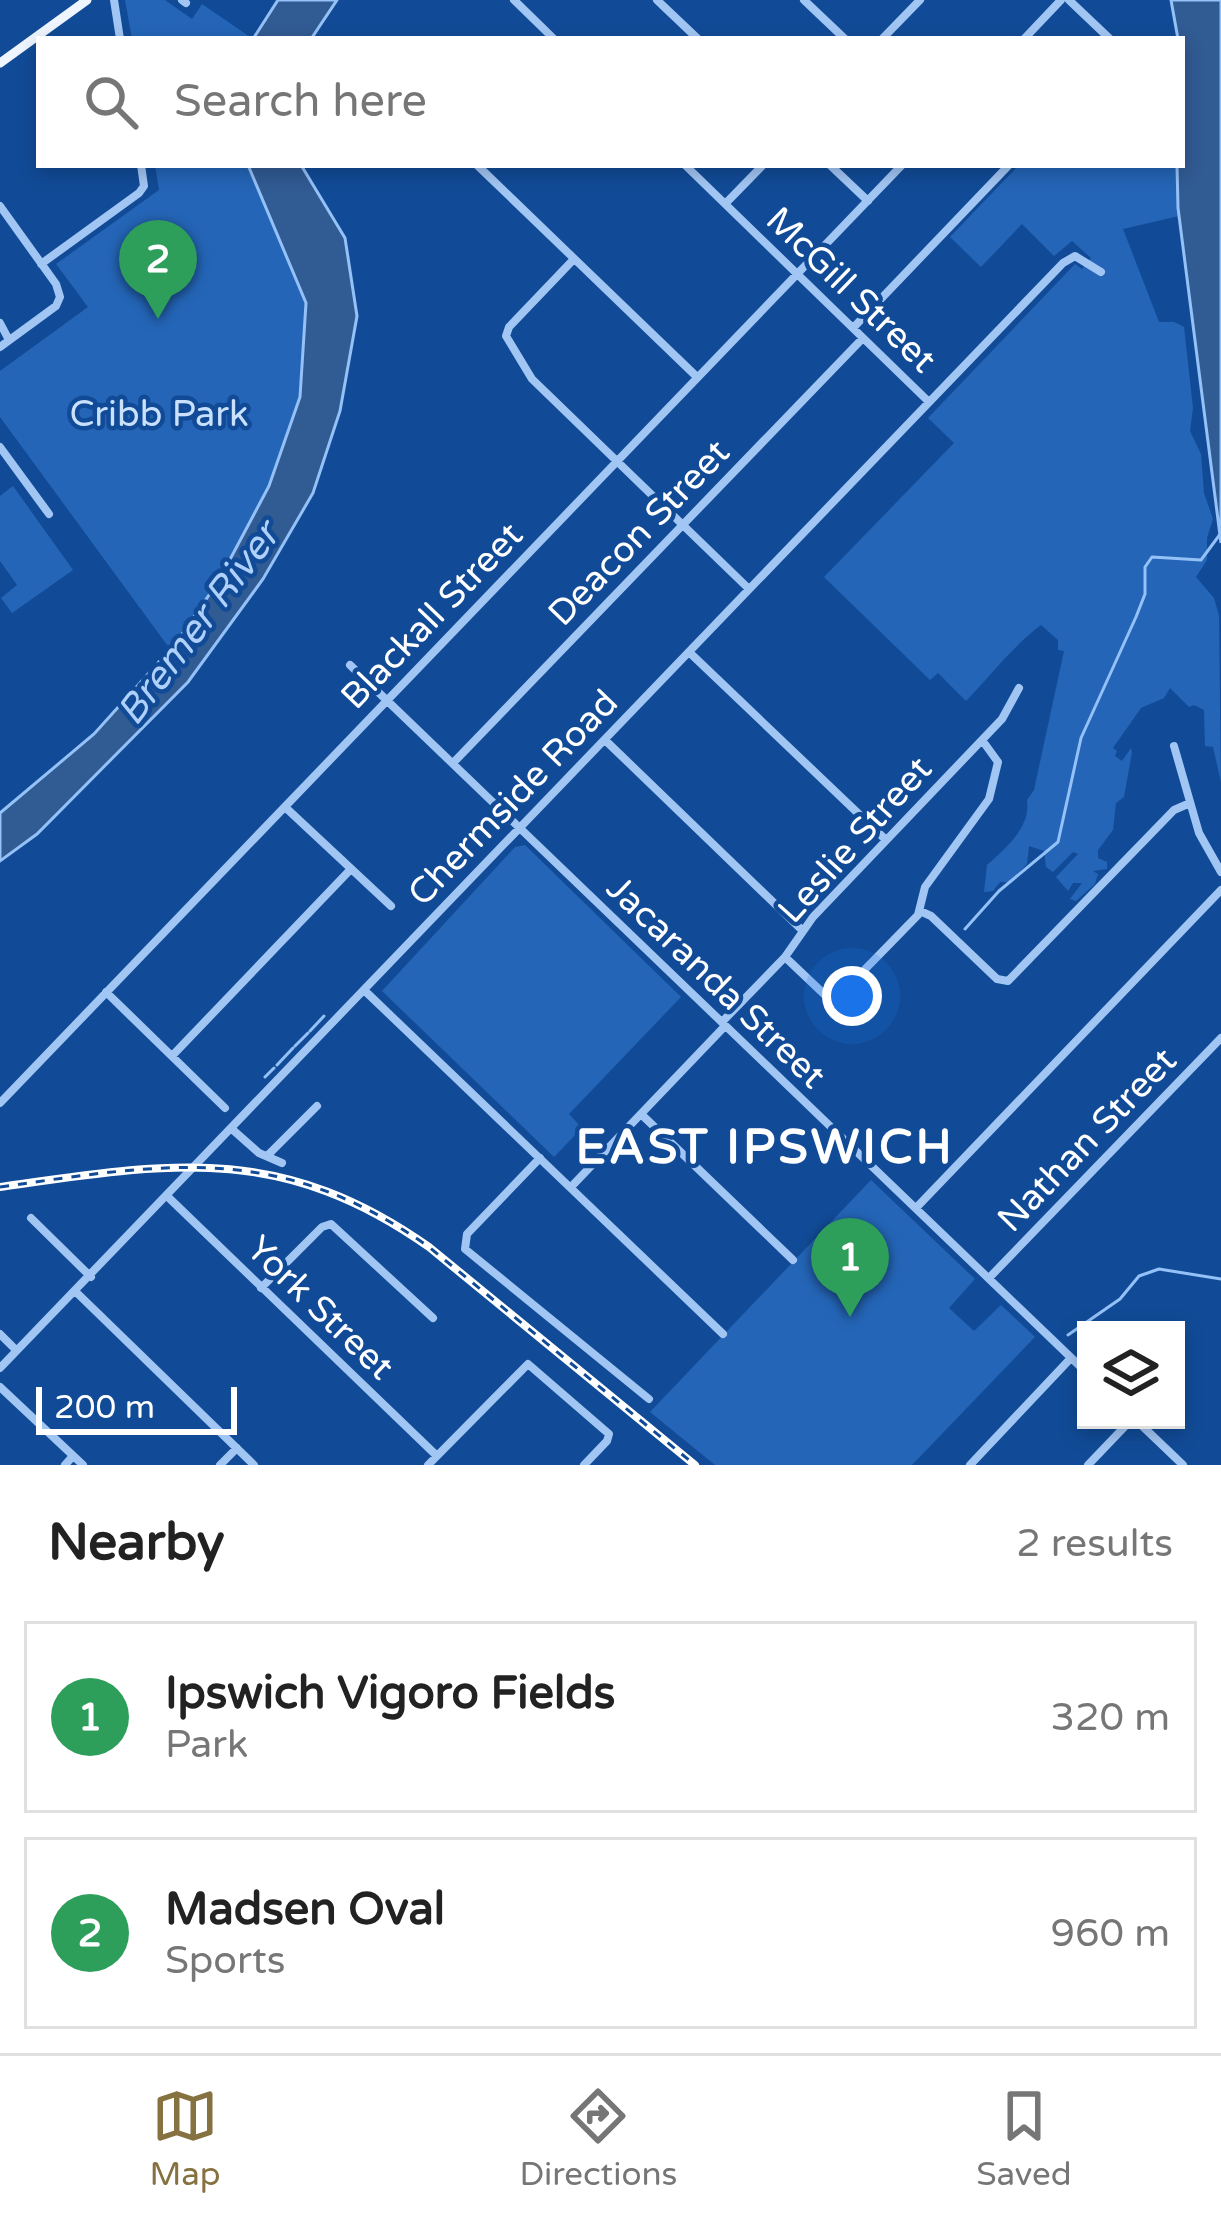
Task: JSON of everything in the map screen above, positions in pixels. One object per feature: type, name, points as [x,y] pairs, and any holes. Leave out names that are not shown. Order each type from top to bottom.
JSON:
[{"type":"main road","points":[[37,36],[87,0]]},
{"type":"main road","points":[[0,63],[36,37]]},
{"type":"street","points":[[114,0],[120,36]]},
{"type":"street","points":[[514,0],[551,36]]},
{"type":"street","points":[[657,0],[695,36]]},
{"type":"street","points":[[805,0],[842,36]]},
{"type":"street","points":[[885,36],[920,0]]},
{"type":"street","points":[[1027,36],[1065,0],[1107,36]]},
{"type":"street","points":[[41,264],[144,186],[141,168]]},
{"type":"street","points":[[484,168],[697,377]]},
{"type":"street","name":"McGill Street","points":[[688,168],[929,402]]},
{"type":"street","points":[[725,204],[760,168]]},
{"type":"street","points":[[833,168],[868,201]]},
{"type":"street","name":"Blackall Street","points":[[0,1103],[899,168]]},
{"type":"street","points":[[853,328],[1006,168]]},
{"type":"street","points":[[0,206],[57,287],[60,299],[0,346]]},
{"type":"street","name":"Chermside Road","points":[[0,1367],[168,1198],[1063,263],[1076,256],[1101,272]]},
{"type":"street","points":[[574,259],[506,333],[526,373],[748,589]]},
{"type":"street","points":[[0,323],[9,340]]},
{"type":"street","name":"Deacon Street","points":[[453,764],[863,338]]},
{"type":"street","points":[[0,447],[49,514]]},
{"type":"street","points":[[689,652],[886,840]]},
{"type":"street","name":"Jacaranda Street","points":[[350,665],[1077,1364]]},
{"type":"street","name":"Leslie Street","points":[[571,1187],[785,957],[802,930],[1002,719],[1019,688]]},
{"type":"street","points":[[604,739],[802,930]]},
{"type":"street","points":[[785,957],[834,999],[920,911],[925,887],[990,795],[998,762],[982,740]]},
{"type":"street","points":[[1174,746],[1199,833],[1221,872]]},
{"type":"street","points":[[920,911],[997,979],[1008,981],[1177,808],[1190,802]]},
{"type":"street","points":[[284,807],[391,906]]},
{"type":"street","points":[[172,1056],[350,870]]},
{"type":"street","points":[[916,1208],[1221,890]]},
{"type":"street","points":[[364,990],[724,1334]]},
{"type":"street","points":[[106,992],[225,1108]]},
{"type":"street","name":"Nathan Street","points":[[989,1278],[1221,1038]]},
{"type":"street","points":[[268,1156],[317,1106]]},
{"type":"street","points":[[641,1114],[793,1260]]},
{"type":"street","points":[[233,1130],[259,1153],[282,1163]]},
{"type":"street","points":[[540,1159],[466,1234],[464,1244],[485,1267],[650,1399]]},
{"type":"street","name":"York Street","points":[[168,1198],[437,1456]]},
{"type":"street","points":[[31,1218],[91,1277]]},
{"type":"street","points":[[261,1288],[322,1227],[331,1224],[434,1318]]},
{"type":"street","points":[[76,1292],[254,1465]]},
{"type":"street","points":[[0,1334],[16,1350]]},
{"type":"street","points":[[970,1465],[1071,1358]]},
{"type":"street","points":[[428,1465],[528,1364],[610,1438],[584,1465]]},
{"type":"street","points":[[0,1387],[82,1465]]},
{"type":"street","points":[[1088,1465],[1124,1429]]},
{"type":"street","points":[[1143,1429],[1183,1465]]},
{"type":"street","points":[[220,1465],[237,1448]]},
{"type":"street","points":[[64,1465],[73,1456]]},
{"type":"green space","points":[[125,0],[165,0],[192,19],[202,4],[249,36],[131,36]]},
{"type":"green space","name":"Cribb Park","points":[[155,168],[249,168],[306,303],[300,397],[269,487],[218,582],[170,649],[0,417],[0,371],[88,307],[56,264],[159,190]]},
{"type":"green space","points":[[1016,168],[1177,168],[1179,216],[1123,229],[1159,322],[1184,327],[1193,408],[1190,431],[1201,454],[1204,493],[1213,519],[1207,560],[1196,577],[1214,598],[1219,616],[1221,782],[1213,747],[1205,746],[1204,710],[1189,707],[1170,688],[1164,698],[1141,708],[1113,748],[1122,761],[1131,748],[1132,752],[1113,830],[1098,850],[1107,869],[1093,871],[1098,874],[1095,884],[1076,901],[1070,899],[1082,883],[1073,883],[1068,891],[1056,877],[1078,854],[1073,852],[1053,872],[1046,867],[1044,851],[1029,846],[1027,864],[1010,882],[984,892],[987,865],[1021,828],[1034,790],[1064,651],[1058,650],[1058,640],[1041,625],[966,701],[938,673],[930,680],[824,577],[954,443],[928,418],[1075,264],[1082,269],[1091,258],[1072,241],[1054,256],[1022,224],[981,267],[950,237]]},
{"type":"green space","points":[[13,486],[73,570],[12,613],[1,598],[17,585],[0,561],[0,496]]},
{"type":"green space","points":[[525,845],[681,997],[569,1114],[582,1128],[554,1157],[382,991],[515,847]]},
{"type":"green space","points":[[871,1180],[975,1279],[949,1308],[974,1331],[1001,1305],[1035,1337],[912,1465],[715,1465],[650,1412]]},
{"type":"water","points":[[278,0],[337,0],[313,36],[255,36]]},
{"type":"water","points":[[1171,0],[1221,0],[1221,543],[1178,208],[1177,168],[1185,168],[1185,36],[1177,36]]},
{"type":"water","name":"Bremer River","points":[[249,168],[303,168],[345,238],[357,316],[340,411],[313,493],[263,579],[188,682],[37,834],[0,861],[0,813],[94,734],[175,644],[218,582],[269,486],[300,397],[306,303]]},
{"type":"waterway","points":[[965,929],[999,891],[1058,842],[1081,738],[1145,594],[1145,567],[1152,557],[1201,560],[1221,533]]},
{"type":"waterway","points":[[310,1031],[324,1016]]},
{"type":"waterway","points":[[295,1046],[308,1033]]},
{"type":"waterway","points":[[277,1065],[293,1048]]},
{"type":"waterway","points":[[265,1077],[274,1068]]},
{"type":"waterway","points":[[1068,1335],[1120,1299],[1139,1276],[1159,1269],[1221,1279]]},
{"type":"railway","points":[[0,1187],[171,1168],[272,1176],[323,1190],[375,1213],[429,1247],[695,1465]]},
{"type":"place","name":"Madsen Oval","points":[[158,319]]},
{"type":"place","name":"Ipswich Vigoro Fields","points":[[850,1317]]},
{"type":"district","name":"EAST IPSWICH","points":[[765,1146]]}]
